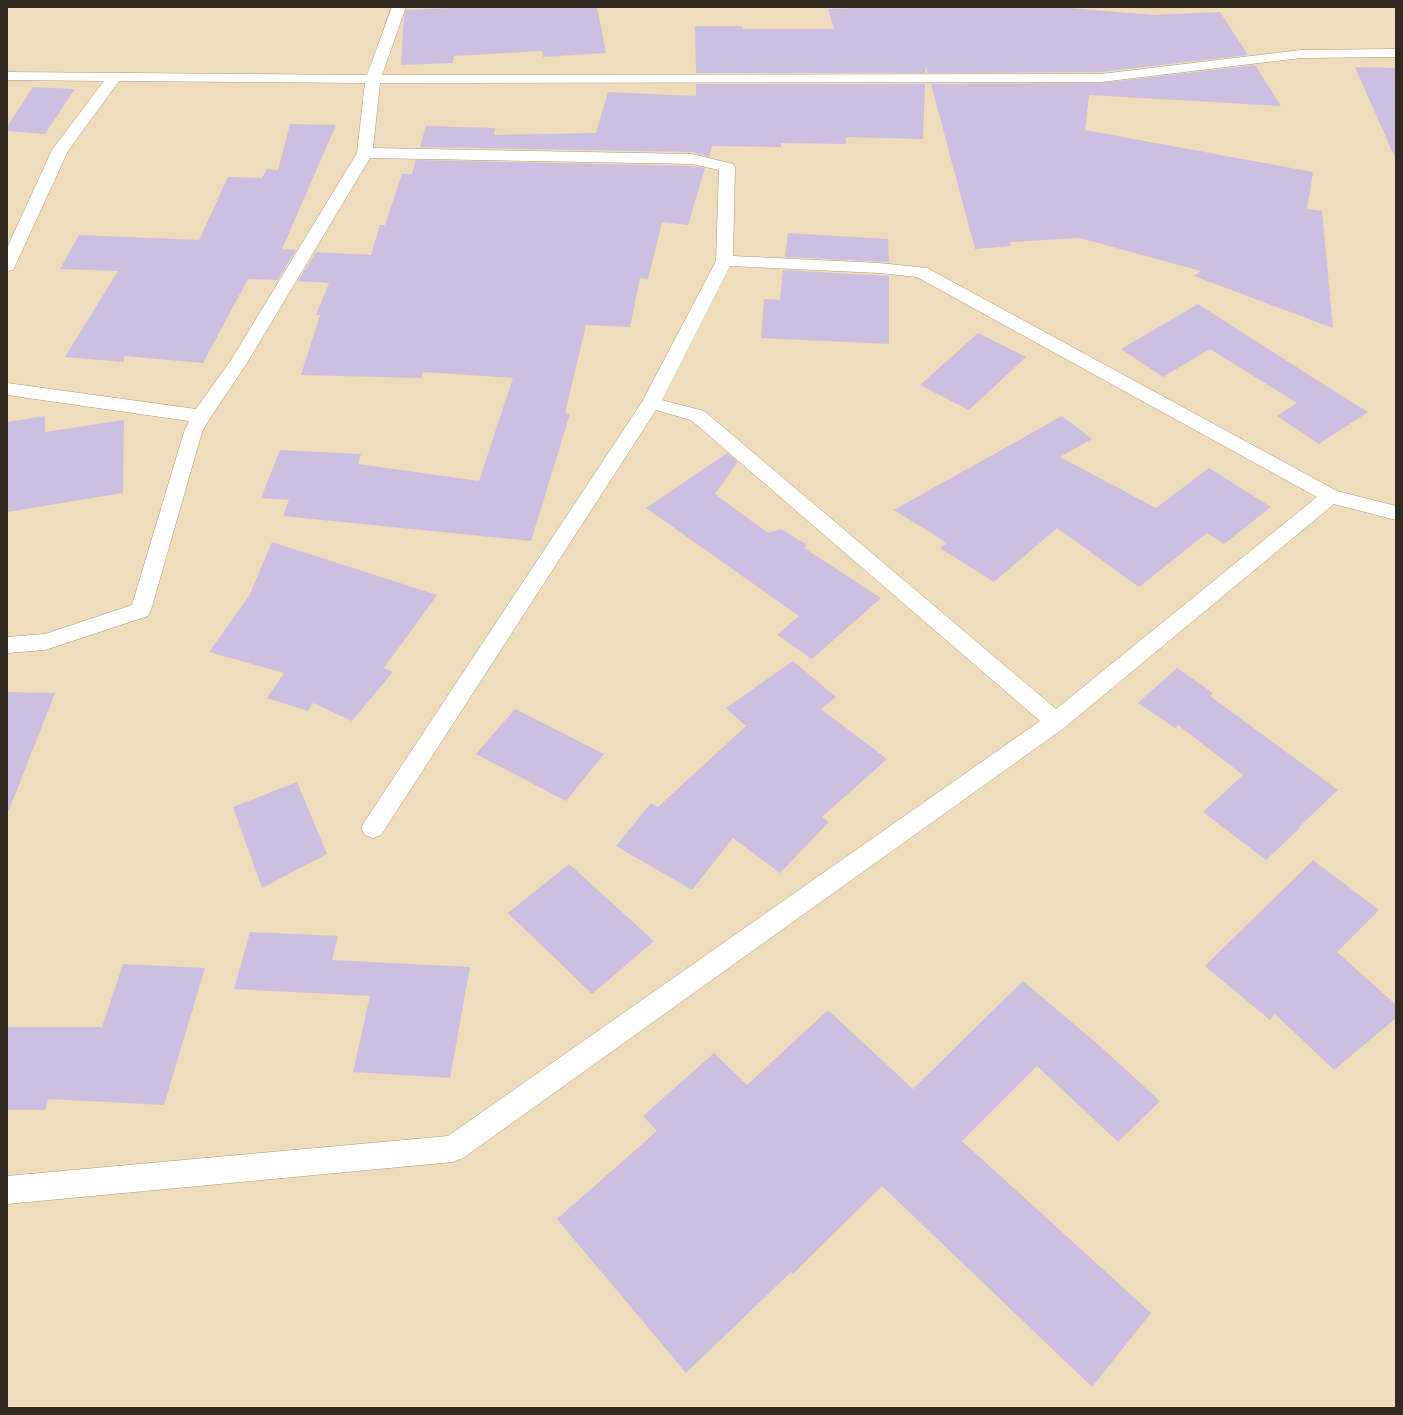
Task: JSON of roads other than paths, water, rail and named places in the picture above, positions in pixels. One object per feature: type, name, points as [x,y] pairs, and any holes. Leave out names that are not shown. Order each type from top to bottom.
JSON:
[{"type":"street","points":[[7,645],[44,642],[141,610],[193,432],[201,416],[238,364],[365,153],[373,79],[399,7]]},
{"type":"street","points":[[7,76],[373,79],[1100,78],[1301,54],[1396,53]]},
{"type":"street","points":[[7,266],[60,150],[115,76]]},
{"type":"street","points":[[365,153],[692,159],[727,167],[724,262],[651,403],[373,828]]},
{"type":"street","points":[[724,262],[879,268],[921,272],[1331,496],[1395,511]]},
{"type":"street","points":[[7,389],[201,416]]},
{"type":"street","points":[[651,403],[697,415],[1056,722]]},
{"type":"street","points":[[7,1190],[453,1149],[1056,722],[1331,496]]}]
